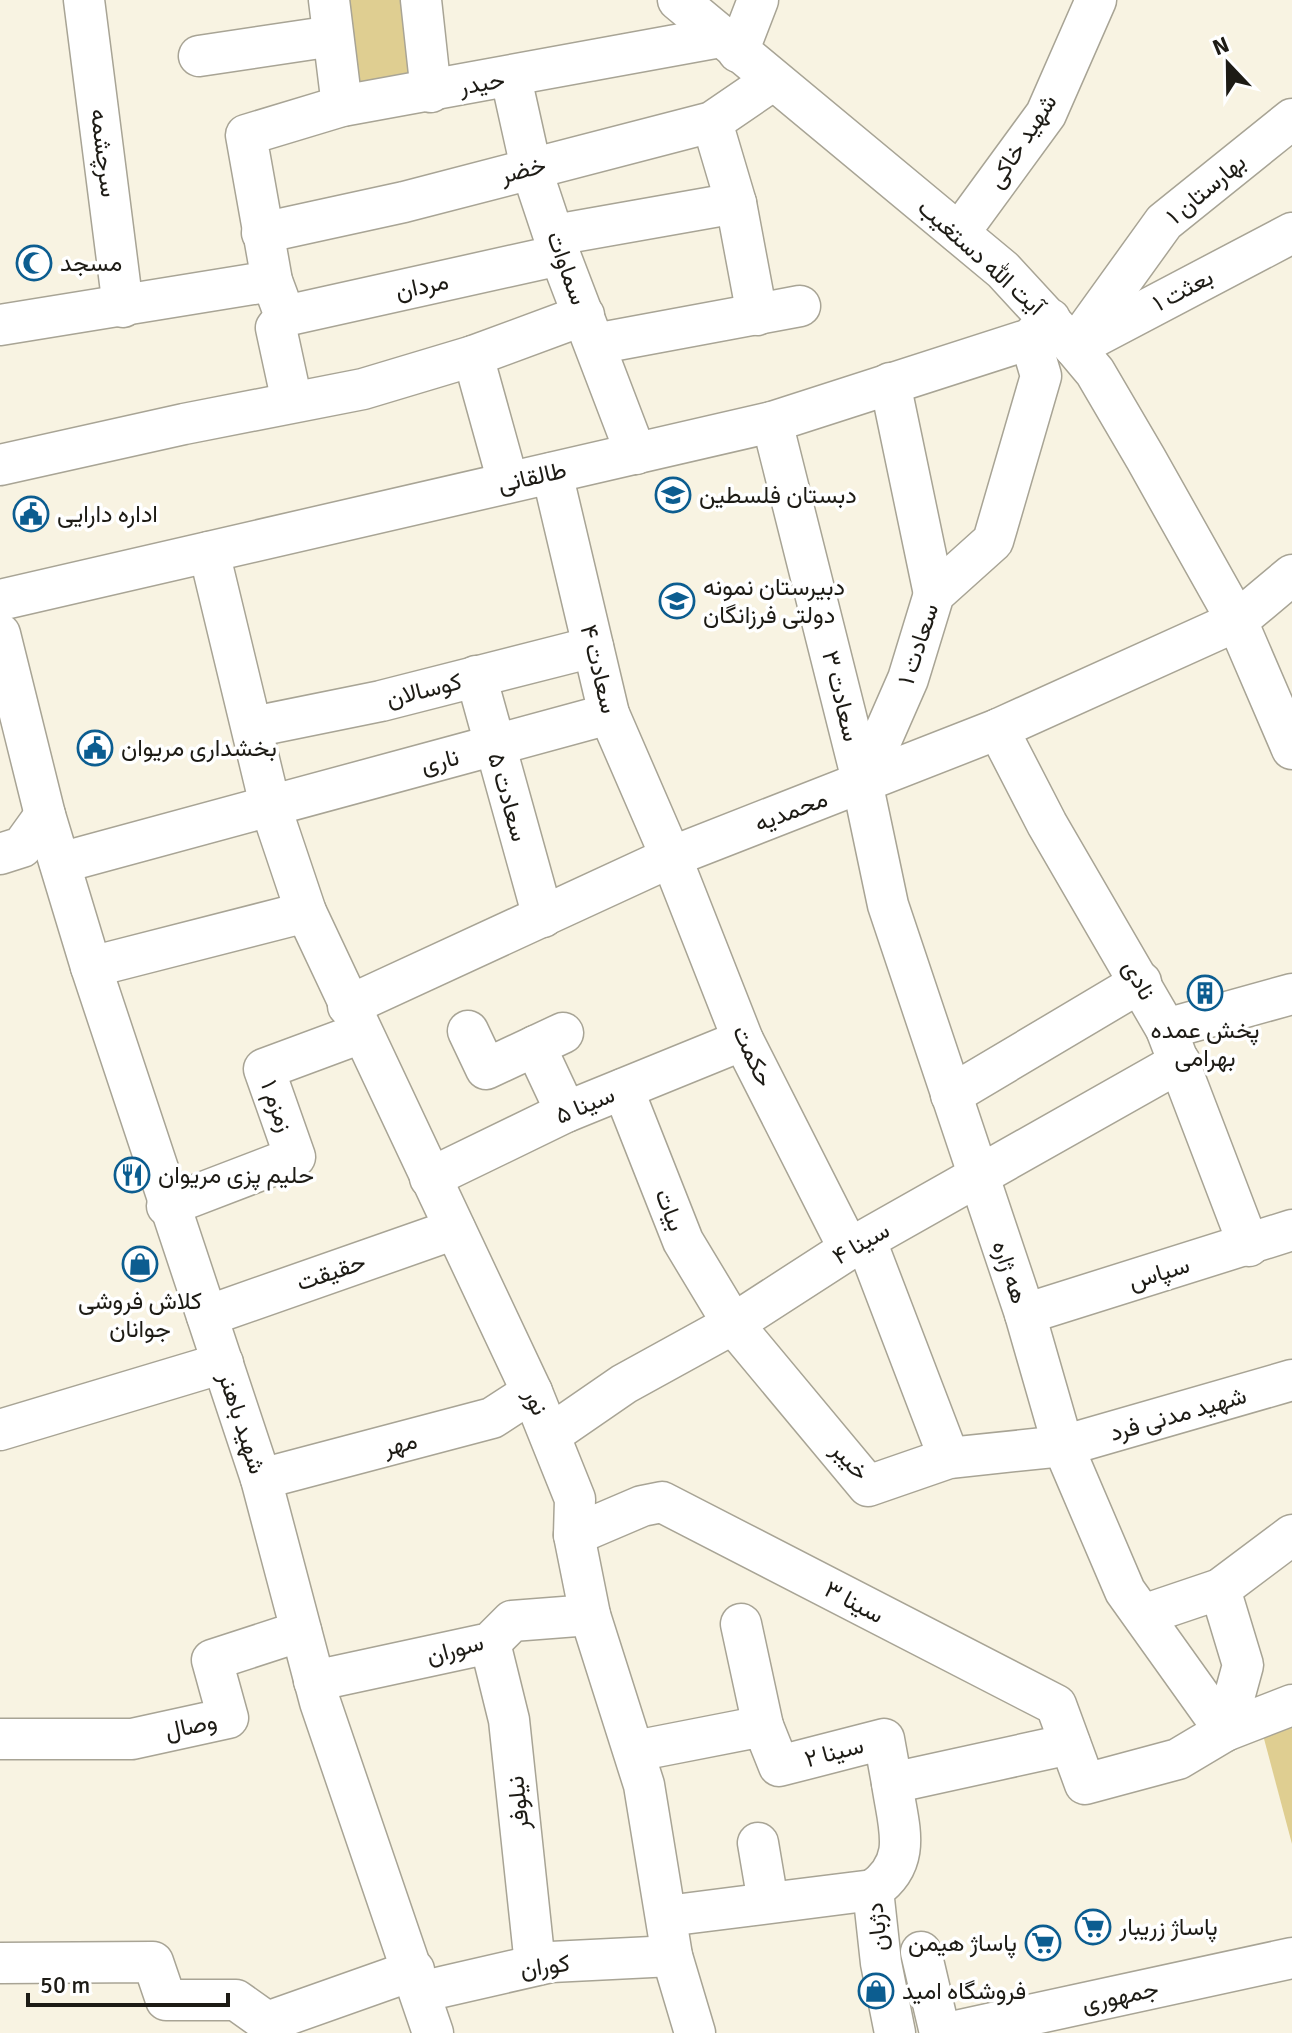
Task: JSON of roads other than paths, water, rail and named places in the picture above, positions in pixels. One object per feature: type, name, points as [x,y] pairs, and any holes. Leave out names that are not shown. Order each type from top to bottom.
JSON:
[{"type":"street","name":"سرچشمه","points":[[84,0],[123,307]]},
{"type":"street","points":[[421,0],[431,92]]},
{"type":"street","name":"آیت الله دستغیب","points":[[678,0],[1003,270],[1051,335],[1095,372],[1237,621],[1292,749]]},
{"type":"street","points":[[729,45],[758,0]]},
{"type":"street","name":"شهید خاکی","points":[[959,233],[1046,114],[1096,0]]},
{"type":"street","points":[[199,56],[331,18],[342,106]]},
{"type":"street","name":"حیدر","points":[[262,233],[246,135],[342,106],[729,45]]},
{"type":"street","name":"سماوات","points":[[511,78],[531,168],[636,454]]},
{"type":"street","name":"خضر","points":[[262,233],[404,202],[712,122],[772,81]]},
{"type":"street","name":"بهارستان ۱","points":[[1051,335],[1164,222],[1292,119]]},
{"type":"street","points":[[712,122],[736,203],[757,315]]},
{"type":"street","name":"مردان","points":[[0,325],[123,307],[278,298],[557,245],[736,203]]},
{"type":"street","points":[[262,233],[278,298],[276,328],[292,402]]},
{"type":"street","name":"بعثت ۱","points":[[1051,335],[1292,233]]},
{"type":"street","points":[[0,465],[363,389],[473,356],[590,330],[757,315],[800,306]]},
{"type":"street","name":"طالقانی","points":[[0,600],[772,422],[1051,335]]},
{"type":"street","name":"سعادت ۱","points":[[862,784],[908,679],[934,594],[993,541],[1051,335]]},
{"type":"street","points":[[473,356],[508,482]]},
{"type":"street","points":[[890,383],[934,594]]},
{"type":"street","name":"سعادت ۳","points":[[772,422],[862,784]]},
{"type":"street","name":"سعادت ۴","points":[[552,473],[609,714],[671,857]]},
{"type":"street","name":"نور","points":[[209,552],[270,805],[306,912],[532,1392],[575,1499],[574,1535],[590,1615],[635,1751],[672,1956],[695,2033]]},
{"type":"street","name":"محمدیه","points":[[355,1020],[543,917],[671,857],[998,729],[1237,621],[1292,575]]},
{"type":"street","name":"شهید باهنر","points":[[0,634],[45,815],[91,967],[167,1206],[261,1479],[314,1681],[433,2033]]},
{"type":"street","name":"کوسالان","points":[[253,727],[381,701],[593,647]]},
{"type":"street","name":"سعادت ۵","points":[[476,676],[543,917]]},
{"type":"street","name":"ناری","points":[[60,863],[494,748],[609,714]]},
{"type":"street","name":"نادی","points":[[998,729],[1047,824],[1141,982],[1173,1046],[1249,1246]]},
{"type":"street","name":"هه ژاره","points":[[862,784],[888,905],[1025,1314],[1063,1446],[1125,1591],[1225,1731]]},
{"type":"street","points":[[0,854],[22,847],[45,815]]},
{"type":"street","name":"حکمت","points":[[671,857],[743,1040],[857,1245],[949,1458]]},
{"type":"street","points":[[91,967],[306,912]]},
{"type":"street","points":[[951,1095],[1141,982]]},
{"type":"street","name":"سینا ۴","points":[[550,1435],[624,1384],[733,1324],[857,1245],[977,1178],[1173,1046],[1292,994]]},
{"type":"street","name":"زمزم ۱","points":[[167,1206],[295,1157],[264,1069],[355,1020]]},
{"type":"street","points":[[468,1031],[486,1069],[549,1039],[566,1112]]},
{"type":"street","name":"سینا ۵","points":[[430,1178],[566,1112],[743,1040]]},
{"type":"street","name":"بیات","points":[[623,1089],[683,1241],[733,1324]]},
{"type":"street","name":"حقیقت","points":[[207,1316],[455,1229]]},
{"type":"street","name":"سپاس","points":[[1025,1314],[1292,1230]]},
{"type":"street","name":"خیبر","points":[[733,1324],[868,1486],[949,1458],[1063,1446]]},
{"type":"street","points":[[0,1430],[223,1363]]},
{"type":"street","name":"شهید مدنی فرد","points":[[1063,1446],[1292,1380]]},
{"type":"street","name":"مهر","points":[[261,1479],[492,1418],[532,1392]]},
{"type":"street","name":"سینا ۳","points":[[574,1535],[642,1506],[662,1502],[1056,1705],[1085,1784],[1178,1759],[1225,1731]]},
{"type":"street","points":[[1143,1615],[1220,1589],[1292,1535]]},
{"type":"street","points":[[1220,1589],[1243,1665],[1225,1731]]},
{"type":"street","name":"سوران","points":[[314,1681],[490,1643],[512,1621],[590,1615]]},
{"type":"street","points":[[635,1751],[763,1726],[741,1624]]},
{"type":"street","name":"وصال","points":[[0,1739],[132,1739],[228,1718],[212,1660],[301,1631]]},
{"type":"street","name":"نیلوفر","points":[[490,1643],[509,1720],[535,1965]]},
{"type":"street","points":[[1225,1731],[1292,1705]]},
{"type":"street","name":"سینا ۲","points":[[763,1726],[779,1766],[884,1739],[892,1783],[1070,1744]]},
{"type":"street","name":"دژبان","points":[[892,1783],[901,1852],[895,1870],[873,1890],[881,1963],[895,2033]]},
{"type":"street","points":[[758,1843],[768,1902]]},
{"type":"street","points":[[667,1916],[873,1890]]},
{"type":"street","points":[[921,1952],[940,2033]]},
{"type":"street","name":"کوران","points":[[269,2027],[417,1981],[535,1965],[672,1956]]},
{"type":"street","name":"جمهوری","points":[[947,2033],[1292,1958]]},
{"type":"street","points":[[0,1963],[153,1962],[166,2000],[236,2000],[269,2027]]},
{"type":"place","name":"مسجد","points":[[34,263]]},
{"type":"place","name":"دبستان فلسطین","points":[[673,495]]},
{"type":"place","name":"اداره دارایی","points":[[31,514]]},
{"type":"place","name":"دبیرستان نمونه دولتی فرزانگان","points":[[677,601]]},
{"type":"place","name":"بخشداری مریوان","points":[[95,748]]},
{"type":"place","name":"پخش عمده بهرامی","points":[[1205,993]]},
{"type":"place","name":"حلیم پزی مریوان","points":[[132,1175]]},
{"type":"place","name":"کلاش فروشی جوانان","points":[[140,1264]]},
{"type":"place","name":"پاساژ زریبار","points":[[1093,1927]]},
{"type":"place","name":"پاساژ هیمن","points":[[1043,1943]]},
{"type":"place","name":"فروشگاه امید","points":[[876,1991]]}]
